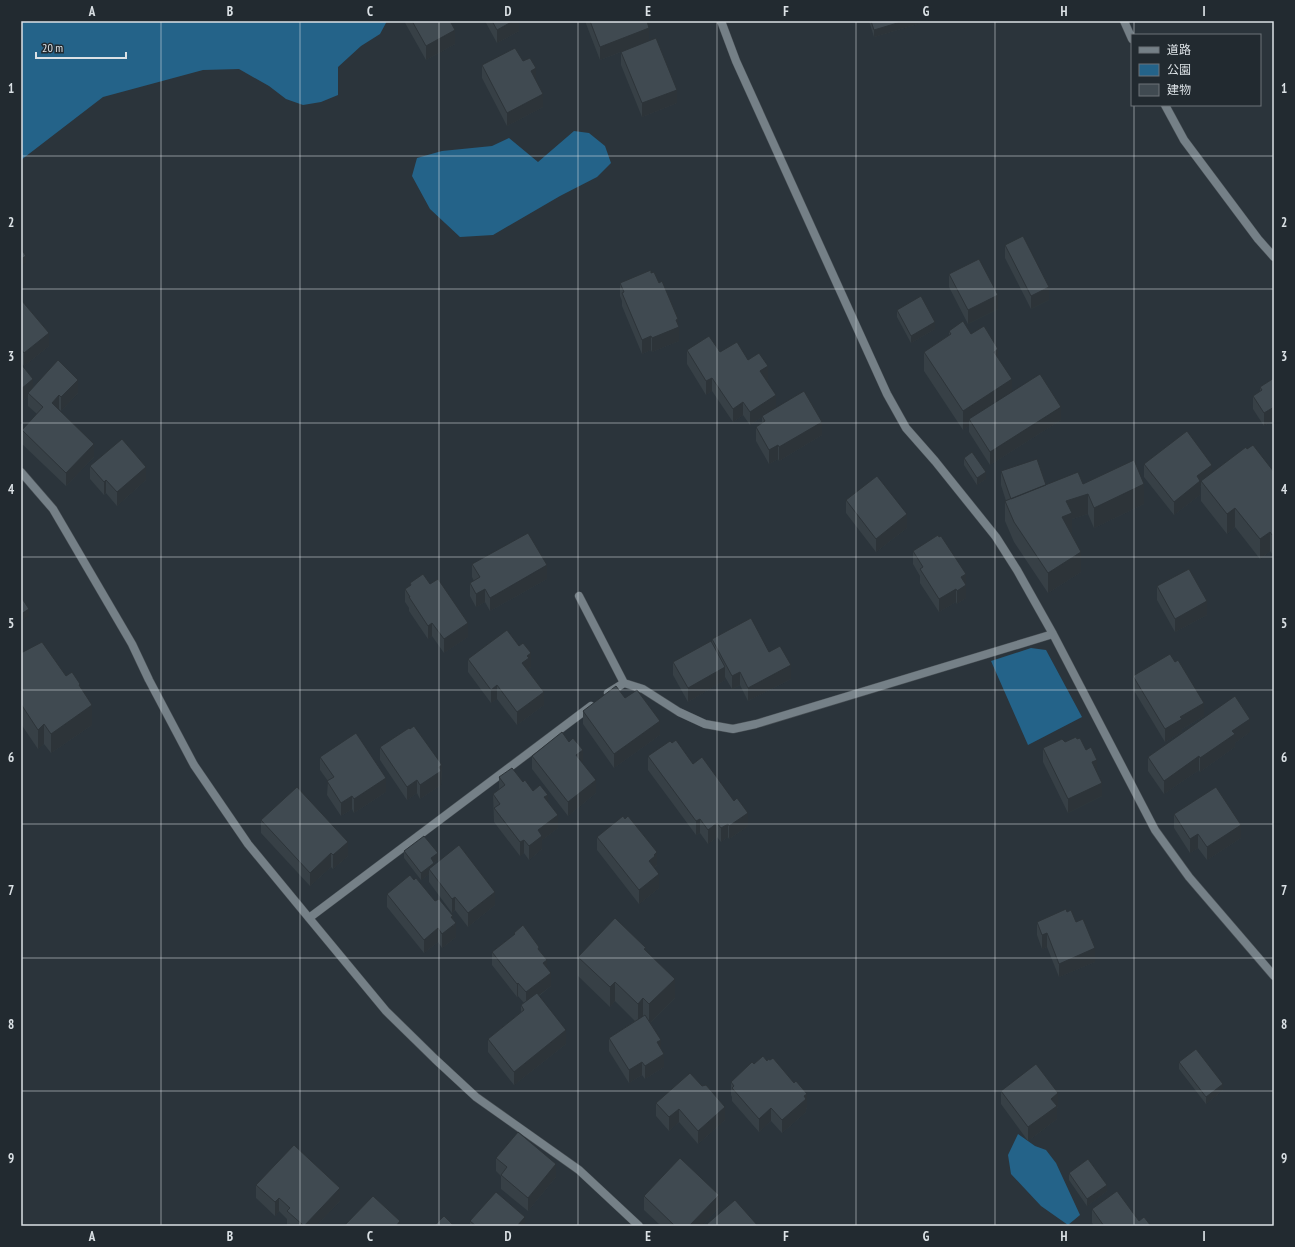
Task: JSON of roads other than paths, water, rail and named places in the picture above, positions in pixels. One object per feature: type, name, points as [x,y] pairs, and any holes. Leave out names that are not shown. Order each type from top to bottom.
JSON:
[{"type":"street","points":[[721,21],[736,61],[887,394],[906,428],[935,460],[996,537],[1017,570],[1054,634],[1155,830],[1189,877],[1274,976]]},
{"type":"street","points":[[1124,21],[1131,37]]},
{"type":"street","points":[[1167,106],[1184,140],[1258,239],[1274,256]]},
{"type":"street","points":[[21,472],[54,509],[132,644],[149,680],[194,765],[248,844],[386,1011],[435,1059],[476,1097],[579,1170],[639,1226]]},
{"type":"street","points":[[579,596],[624,683],[643,689],[680,712],[705,724],[733,729],[756,724],[1054,634]]},
{"type":"street","points":[[309,918],[606,694],[624,683]]}]
